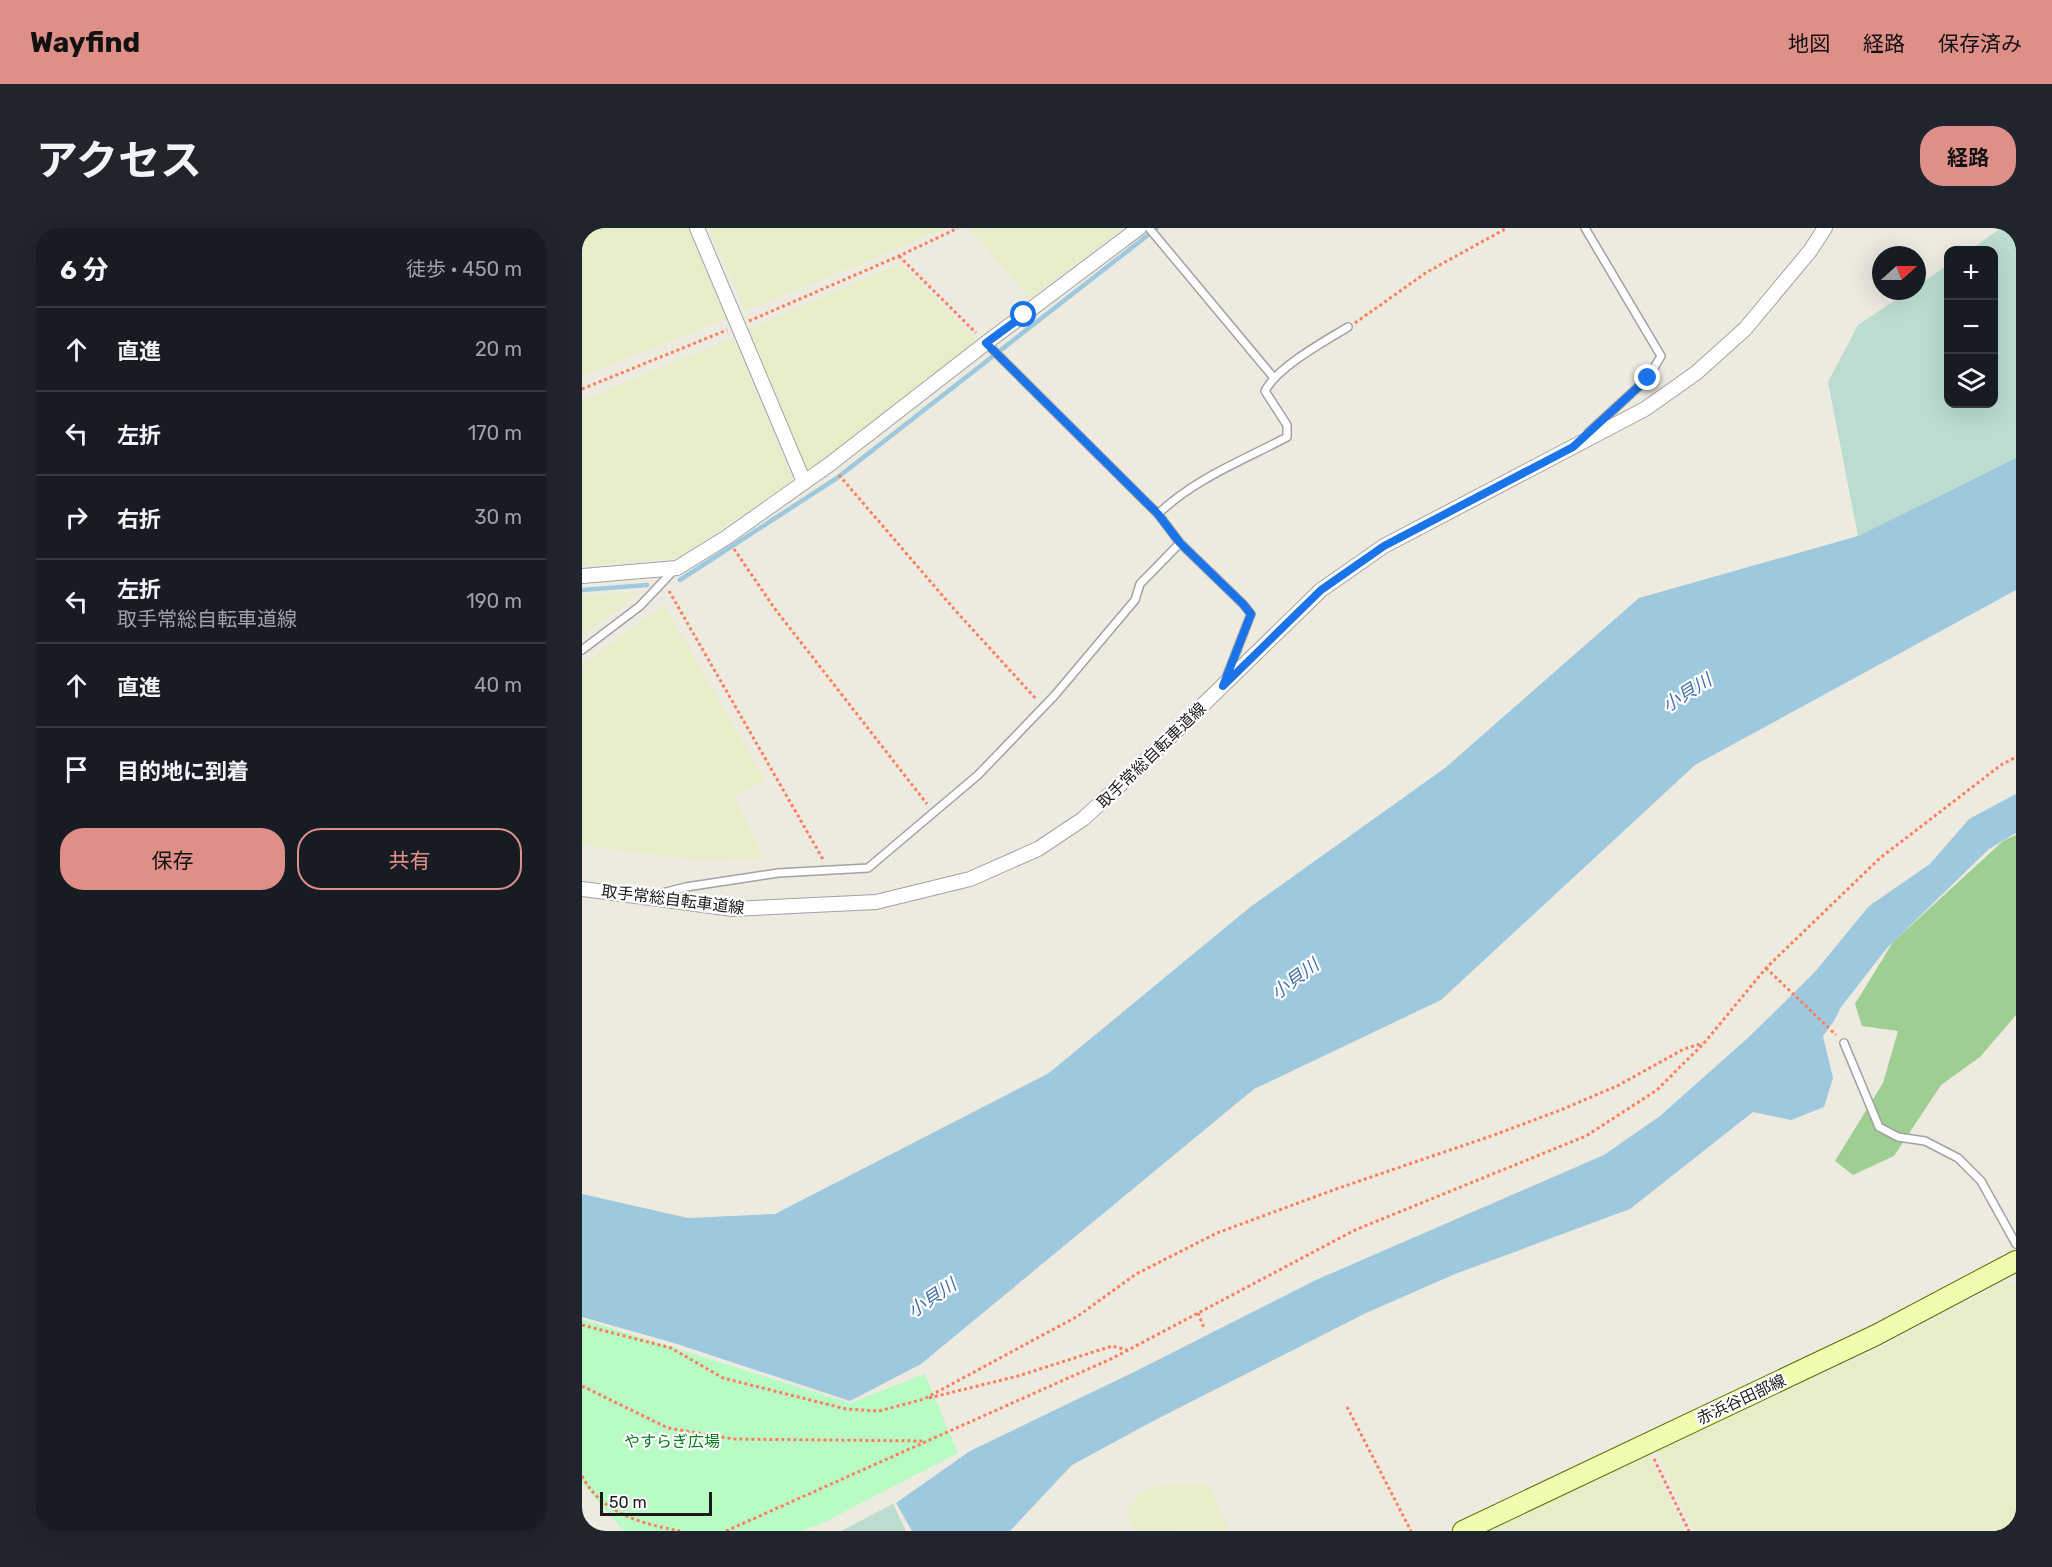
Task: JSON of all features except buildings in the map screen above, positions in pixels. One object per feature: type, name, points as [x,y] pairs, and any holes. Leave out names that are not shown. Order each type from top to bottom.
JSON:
[{"type":"main road","name":"赤浜谷田部線","points":[[1463,1531],[1876,1335],[2012,1267]]},
{"type":"street","points":[[697,228],[804,482]]},
{"type":"street","points":[[582,576],[677,568],[727,537],[830,464],[1139,228]]},
{"type":"street","name":"取手常総自転車道線","points":[[582,889],[733,909],[876,902],[970,879],[1038,849],[1083,819],[1321,590],[1384,546],[1645,409],[1696,373],[1745,329],[1810,252],[1825,228]]},
{"type":"lane","points":[[1149,228],[1274,378]]},
{"type":"lane","points":[[1573,447],[1648,378],[1661,356],[1585,228]]},
{"type":"lane","points":[[1158,514],[1176,497],[1197,483],[1287,437],[1287,425],[1265,391],[1274,378],[1314,347],[1348,327]]},
{"type":"lane","points":[[986,343],[1158,514],[1180,543],[1251,614],[1223,686]]},
{"type":"lane","points":[[652,897],[686,887],[778,873],[868,868],[978,775],[1043,707],[1135,600],[1140,584],[1180,543]]},
{"type":"lane","points":[[582,650],[640,606],[677,568]]},
{"type":"lane","points":[[1844,1043],[1879,1127],[1898,1137],[1925,1141],[1958,1158],[1981,1181],[2016,1244]]},
{"type":"path","points":[[582,389],[738,326],[958,228]]},
{"type":"path","points":[[1348,327],[1427,272],[1507,228]]},
{"type":"path","points":[[899,256],[986,343]]},
{"type":"path","points":[[830,464],[954,609],[1043,707]]},
{"type":"path","points":[[727,537],[776,609],[933,812]]},
{"type":"path","points":[[664,582],[829,871]]},
{"type":"path","points":[[726,1531],[1128,1350],[1355,1230],[1586,1136],[1657,1090],[1705,1042],[1766,968],[1880,858],[2001,765],[2016,758]]},
{"type":"path","points":[[1766,968],[1833,1031]]},
{"type":"path","points":[[924,1399],[1078,1316],[1136,1274],[1217,1233],[1336,1189],[1494,1136],[1563,1109],[1617,1086],[1684,1049],[1705,1042]]},
{"type":"path","points":[[1198,1313],[1204,1328]]},
{"type":"path","points":[[582,1325],[671,1348],[723,1378],[846,1409],[879,1411],[1018,1376],[1112,1346],[1128,1350]]},
{"type":"path","points":[[582,1386],[668,1428],[733,1439],[925,1441]]},
{"type":"path","points":[[1347,1407],[1411,1531]]},
{"type":"path","points":[[1647,1444],[1689,1531]]},
{"type":"path","points":[[582,1476],[586,1485],[608,1508],[653,1526],[680,1531]]},
{"type":"green space","points":[[582,228],[688,228],[726,319],[582,376]]},
{"type":"green space","points":[[709,228],[947,228],[745,311]]},
{"type":"green space","points":[[969,228],[1124,228],[1030,298]]},
{"type":"green space","points":[[2001,228],[2016,228],[2016,458],[1858,536],[1828,382],[1858,325],[1896,300],[1926,300],[1926,280],[1944,268],[1944,408],[1998,408],[1998,246],[1976,246]]},
{"type":"green space","points":[[900,263],[979,342],[808,474],[749,329]]},
{"type":"green space","points":[[733,338],[793,480],[678,558],[582,566],[582,400]]},
{"type":"green space","points":[[640,592],[582,636],[582,595]]},
{"type":"green space","points":[[664,605],[765,780],[735,796],[763,859],[696,860],[582,845],[582,665]]},
{"type":"green space","points":[[2016,835],[2016,1015],[1980,1057],[1941,1085],[1894,1156],[1853,1175],[1835,1161],[1883,1083],[1898,1031],[1862,1026],[1855,1004],[1893,942],[2003,841]]},
{"type":"green space","points":[[2005,1282],[2016,1286],[2016,1531],[1694,1531],[1656,1449],[1882,1347]]},
{"type":"green space","name":"やすらぎ広場","points":[[582,1319],[850,1403],[925,1374],[958,1453],[819,1525],[800,1531],[624,1531],[582,1483]]},
{"type":"green space","points":[[1648,1453],[1684,1531],[1483,1531]]},
{"type":"green space","points":[[1166,1485],[1209,1485],[1229,1530],[1134,1531],[1127,1516],[1129,1507],[1138,1496],[1151,1488]]},
{"type":"green space","points":[[893,1504],[906,1531],[841,1531]]},
{"type":"water","name":"小貝川","points":[[2016,458],[2016,590],[1695,765],[1441,1000],[1254,1089],[921,1364],[850,1401],[674,1343],[582,1317],[582,1194],[688,1218],[775,1214],[1049,1073],[1249,908],[1445,768],[1639,598],[1858,536]]},
{"type":"water","points":[[2016,794],[2016,833],[1989,849],[1887,948],[1841,1007],[1823,1036],[1833,1078],[1824,1107],[1791,1120],[1753,1112],[1630,1209],[1455,1274],[1366,1313],[1155,1420],[1072,1465],[1010,1531],[912,1531],[896,1503],[970,1451],[1134,1372],[1316,1280],[1604,1155],[1660,1116],[1750,1036],[1814,973],[1869,906],[1930,864],[1969,819]]},
{"type":"waterway","points":[[680,580],[837,478],[1157,228]]},
{"type":"waterway","points":[[582,590],[647,585]]},
{"type":"route","points":[[1024,315],[986,343],[1158,514],[1180,543],[1251,614],[1223,686],[1321,590],[1384,546],[1573,447],[1648,378]]}]
